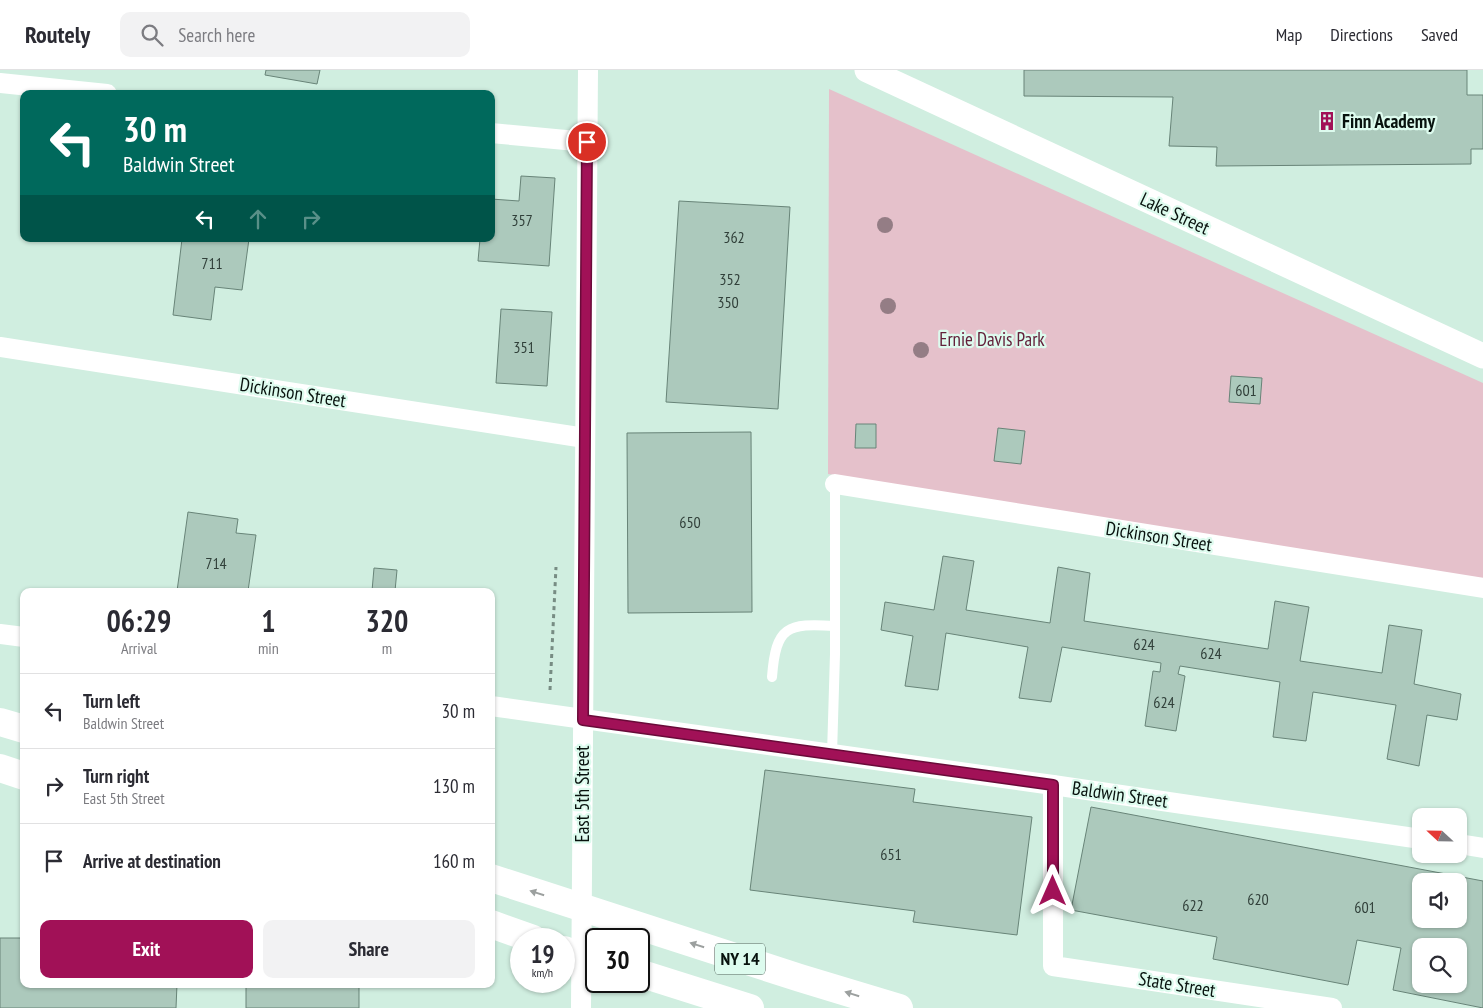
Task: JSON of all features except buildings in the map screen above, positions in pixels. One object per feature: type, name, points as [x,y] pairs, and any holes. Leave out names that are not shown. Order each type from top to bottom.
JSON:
[{"type":"main road","points":[[0,722],[20,728]]},
{"type":"main road","points":[[0,768],[20,775]]},
{"type":"main road","name":"NY 14","points":[[495,879],[899,1008]]},
{"type":"main road","points":[[495,925],[510,931]]},
{"type":"main road","name":"NY 14","points":[[650,977],[750,1008]]},
{"type":"street","name":"East 5th Street","points":[[580,1008],[588,70]]},
{"type":"street","name":"Lake Street","points":[[867,70],[1483,356]]},
{"type":"street","points":[[0,83],[67,90]]},
{"type":"street","points":[[495,133],[587,142]]},
{"type":"street","name":"Dickinson Street","points":[[0,347],[585,438]]},
{"type":"street","name":"Dickinson Street","points":[[835,484],[1483,588]]},
{"type":"street","points":[[0,634],[20,636]]},
{"type":"street","name":"Baldwin Street","points":[[495,707],[1412,838]]},
{"type":"street","name":"State Street","points":[[1053,785],[1053,966],[1332,1008]]},
{"type":"street","points":[[1468,846],[1483,848]]},
{"type":"lane","points":[[832,754],[835,626],[835,484]]},
{"type":"lane","points":[[772,677],[774,656],[779,639],[791,628],[802,624],[835,626]]},
{"type":"path","points":[[550,690],[556,568]]},
{"type":"green space","name":"Ernie Davis Park","points":[[829,89],[1483,383],[1483,588],[828,474]]},
{"type":"place","name":"Finn Academy","points":[[1327,121]]},
{"type":"route","points":[[587,142],[583,720],[1053,785],[1053,891]]}]
